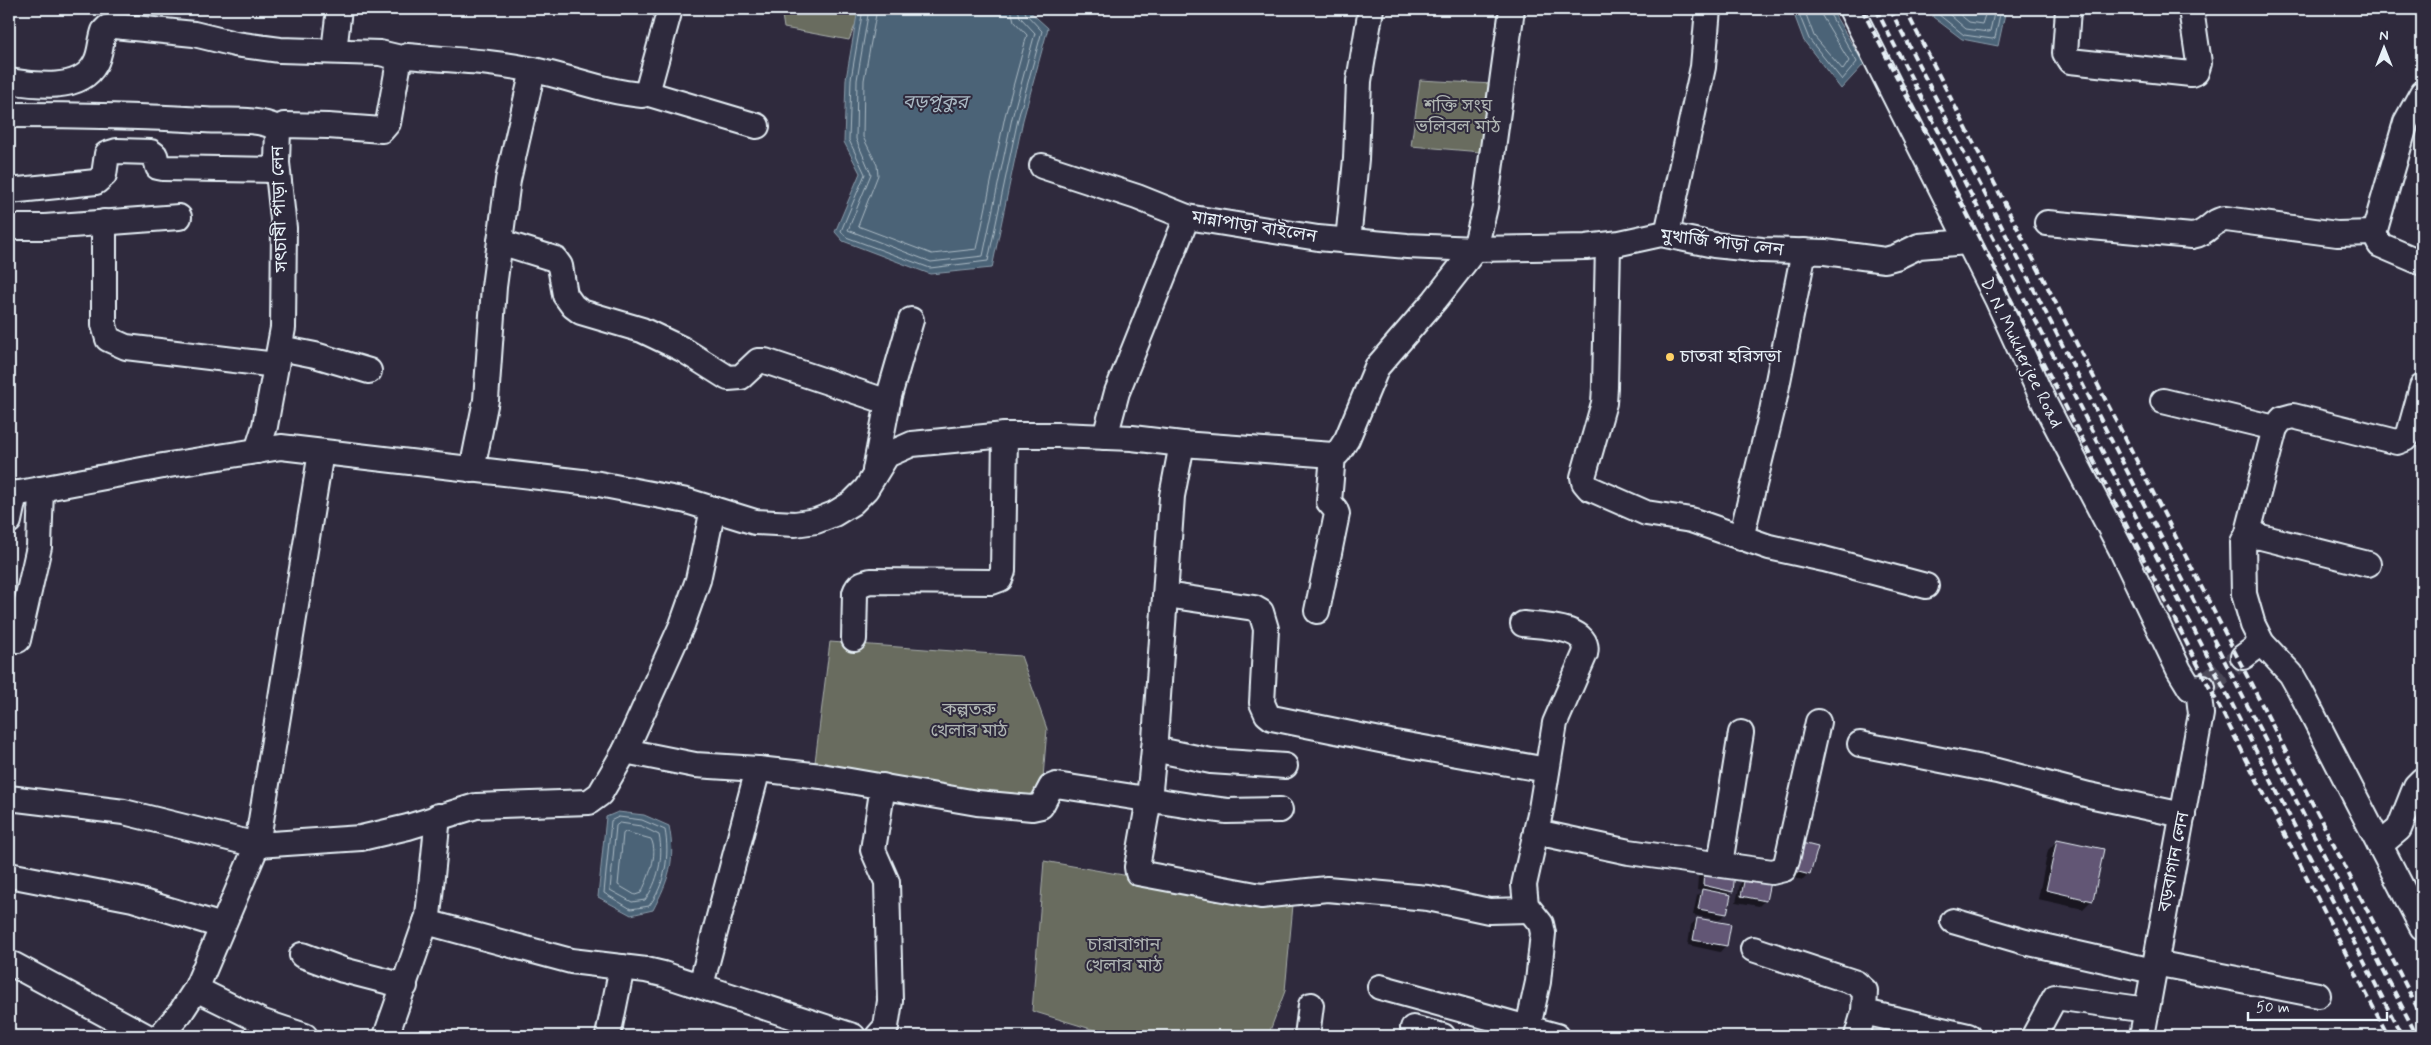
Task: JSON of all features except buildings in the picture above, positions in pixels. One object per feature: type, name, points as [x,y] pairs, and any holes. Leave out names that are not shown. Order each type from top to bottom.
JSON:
[{"type":"street","points":[[334,51],[339,9]]},
{"type":"street","points":[[9,81],[29,84],[62,84],[82,78],[89,73],[96,63],[104,31],[108,27],[114,26],[194,34],[235,44],[280,50],[380,53],[401,58],[407,56],[444,59],[533,70],[618,93],[642,95],[646,92],[666,31],[670,9]]},
{"type":"street","points":[[1348,240],[1356,158],[1359,81],[1370,9]]},
{"type":"street","points":[[9,521],[12,494],[281,447],[598,484],[659,495],[764,523],[816,521],[834,514],[852,503],[866,488],[887,455],[903,446],[1005,434],[1105,437],[1333,455],[1338,453],[1347,439],[1377,367],[1435,300],[1475,249],[1485,207],[1512,9]]},
{"type":"street","points":[[1667,234],[1703,67],[1708,9]]},
{"type":"street","name":"D. N. Mukherjee Road","points":[[1851,9],[1997,299],[2045,404],[2121,549],[2179,670],[2190,687],[2201,687]]},
{"type":"street","points":[[2068,9],[2065,53],[2070,61],[2192,74],[2196,72],[2200,63],[2191,9]]},
{"type":"street","name":"সৎচাষী পাড়া লেন","points":[[257,451],[265,426],[284,315],[282,259],[284,228],[277,170],[278,128],[284,125],[382,130],[388,123],[401,58]]},
{"type":"street","points":[[472,470],[486,400],[491,319],[508,180],[533,70]]},
{"type":"street","points":[[646,92],[757,126]]},
{"type":"street","points":[[2422,93],[2406,122],[2374,233],[2380,244],[2422,263]]},
{"type":"street","points":[[9,115],[89,115],[252,120],[278,128]]},
{"type":"street","points":[[9,190],[96,182],[104,175],[107,154],[117,151],[151,152],[155,154],[158,166],[163,168],[277,170]]},
{"type":"street","name":"মান্নাপাড়া বাইলেন","points":[[1042,166],[1128,194],[1187,217],[1310,237],[1424,247],[1475,249]]},
{"type":"street","points":[[9,227],[45,227],[179,217]]},
{"type":"street","points":[[1105,437],[1117,392],[1187,217]]},
{"type":"street","points":[[2047,223],[2192,236],[2202,234],[2214,222],[2226,219],[2337,234],[2374,233]]},
{"type":"street","points":[[104,222],[104,325],[108,339],[126,347],[278,356],[315,355],[369,371]]},
{"type":"street","name":"মুখার্জি পাড়া লেন","points":[[1475,249],[1608,245],[1648,235],[1667,234],[1701,244],[1762,250],[1804,251],[1885,260],[1919,246],[1967,242]]},
{"type":"street","points":[[500,242],[555,259],[560,266],[565,295],[573,306],[584,313],[626,324],[662,338],[728,378],[741,377],[758,362],[765,360],[888,402]]},
{"type":"street","points":[[1608,245],[1604,403],[1587,458],[1584,482],[1589,488],[1646,513],[1691,520],[1769,548],[1824,558],[1926,586]]},
{"type":"street","points":[[1741,538],[1772,411],[1804,251]]},
{"type":"street","points":[[875,474],[888,402],[911,320]]},
{"type":"street","points":[[2422,387],[2409,434],[2402,442],[2293,416],[2282,419],[2275,428],[2247,536],[2243,542],[2244,594],[2253,625],[2262,643],[2291,674],[2422,927]]},
{"type":"street","points":[[2163,401],[2275,428]]},
{"type":"street","points":[[854,639],[855,593],[857,587],[863,582],[992,582],[1000,578],[1003,572],[1005,434]]},
{"type":"street","points":[[1182,444],[1172,496],[1154,750],[1149,799],[1137,867],[1141,874],[1261,896],[1327,888],[1428,898],[1489,911],[1528,910]]},
{"type":"street","points":[[160,1036],[181,1012],[196,989],[257,845],[321,452]]},
{"type":"street","points":[[1318,611],[1337,514],[1335,508],[1328,502],[1333,455]]},
{"type":"street","points":[[18,640],[38,548],[41,488]]},
{"type":"street","points":[[9,798],[124,812],[257,845],[361,838],[408,827],[438,816],[476,806],[589,802],[600,794],[625,751],[692,602],[713,509]]},
{"type":"street","points":[[2247,536],[2261,537],[2368,564]]},
{"type":"street","points":[[1166,595],[1254,608],[1261,612],[1266,628],[1262,703],[1267,714],[1272,718],[1390,742],[1548,770]]},
{"type":"street","points":[[1523,624],[1552,627],[1573,632],[1580,636],[1586,645],[1585,654],[1555,723],[1548,770],[1524,885],[1524,899],[1528,910],[1541,924],[1543,933],[1538,982],[1527,1033]]},
{"type":"street","points":[[2243,657],[2262,643]]},
{"type":"street","name":"বড়বাগান লেন","points":[[2142,1036],[2201,714],[2201,687]]},
{"type":"street","points":[[1536,832],[1629,852],[1772,872],[1784,869],[1818,722]]},
{"type":"street","points":[[1720,864],[1741,733]]},
{"type":"street","points":[[1860,744],[1997,771],[2089,795],[2183,816]]},
{"type":"street","points":[[1154,750],[1211,760],[1285,766]]},
{"type":"street","points":[[625,751],[695,765],[758,768],[883,786],[977,803],[1032,808],[1041,806],[1051,787],[1056,785],[1227,811],[1280,810]]},
{"type":"street","points":[[701,985],[758,768]]},
{"type":"street","points":[[2380,845],[2399,829],[2416,786],[2422,780]]},
{"type":"street","points":[[878,1036],[886,1027],[889,1014],[887,882],[873,850],[883,786]]},
{"type":"street","points":[[386,1036],[405,986],[430,907],[438,816]]},
{"type":"street","points":[[9,875],[133,899],[222,926]]},
{"type":"street","points":[[1954,921],[2025,942],[2154,967],[2318,995]]},
{"type":"street","points":[[426,922],[546,956],[664,974],[853,1036]]},
{"type":"street","points":[[1753,949],[1856,983],[1866,991],[1864,1012],[1857,1036]]},
{"type":"street","points":[[302,954],[349,972],[405,986]]},
{"type":"street","points":[[14,965],[146,1036]]},
{"type":"street","points":[[608,1036],[622,967]]},
{"type":"street","points":[[1380,987],[1527,1033],[1557,1036]]},
{"type":"street","points":[[196,989],[263,1022],[305,1036]]},
{"type":"street","points":[[2034,1036],[2055,997],[2146,1010]]},
{"type":"street","points":[[1307,1036],[1311,1005]]},
{"type":"street","points":[[1864,1012],[1968,1036]]},
{"type":"street","points":[[1413,1028],[1443,1036]]},
{"type":"green space","points":[[781,9],[862,9],[849,40],[784,28]]},
{"type":"green space","name":"শক্তি সংঘ ভলিবল মাঠ","points":[[1420,80],[1493,84],[1493,153],[1411,146]]},
{"type":"green space","name":"কল্পতরু খেলার মাঠ","points":[[830,642],[1021,656],[1047,729],[1041,802],[815,762]]},
{"type":"green space","name":"চারাবাগান খেলার মাঠ","points":[[1044,861],[1293,905],[1285,991],[1268,1036],[1114,1036],[1032,1011]]},
{"type":"water","name":"বড়পুকুর","points":[[858,9],[1027,9],[1048,28],[1023,120],[992,268],[930,274],[843,241],[835,232],[860,173],[844,142],[846,79]]},
{"type":"water","points":[[1792,9],[1831,9],[1864,64],[1841,89],[1804,41]]},
{"type":"water","points":[[1932,9],[2006,9],[1998,46],[1962,39],[1933,17]]},
{"type":"water","points":[[618,812],[644,815],[669,826],[672,850],[670,870],[653,910],[631,915],[598,897],[606,817]]},
{"type":"tunnel","points":[[2203,687],[2243,657]]},
{"type":"railway","points":[[1862,9],[2388,1036]]},
{"type":"railway","points":[[1876,9],[2402,1036]]},
{"type":"railway","points":[[1890,9],[2417,1036]]},
{"type":"railway","points":[[1905,9],[2422,1017]]},
{"type":"place","name":"চাতরা হরিসভা","points":[[1670,357]]}]
